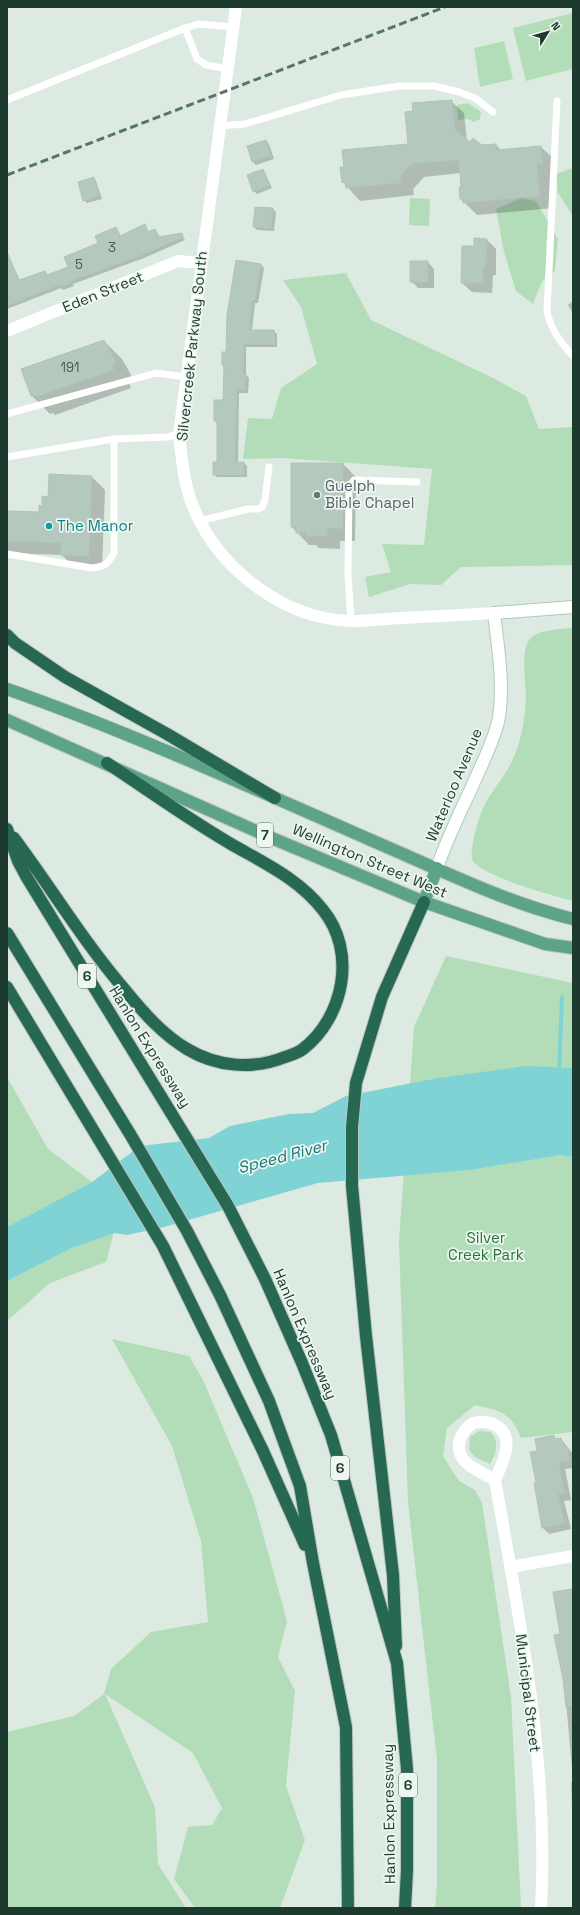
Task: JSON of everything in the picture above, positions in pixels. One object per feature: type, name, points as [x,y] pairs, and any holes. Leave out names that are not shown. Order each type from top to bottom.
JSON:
[{"type":"highway","points":[[7,635],[15,643],[65,677],[167,734],[275,798]]},
{"type":"highway","points":[[7,829],[103,964],[137,1005],[162,1030],[187,1049],[212,1061],[240,1066],[270,1063],[302,1050],[326,1026],[339,997],[344,967],[338,937],[324,911],[297,884],[266,863],[230,844],[107,763]]},
{"type":"highway","name":"Hanlon Expressway","points":[[7,829],[18,861],[26,876],[176,1118],[228,1206],[265,1278],[331,1435],[397,1663],[407,1769],[408,1848],[405,1908]]},
{"type":"highway","points":[[397,1663],[393,1575],[366,1336],[352,1186],[352,1127],[356,1083],[382,997],[424,902]]},
{"type":"highway","points":[[7,933],[130,1134],[187,1231],[220,1295],[269,1401],[300,1486],[313,1562],[346,1727],[348,1908]]},
{"type":"highway","points":[[7,987],[163,1246],[263,1451],[313,1562]]},
{"type":"main road","name":"Wellington Street West","points":[[7,689],[130,736],[437,868],[539,910],[573,919]]},
{"type":"main road","name":"Wellington Street West","points":[[8,720],[274,839],[424,902],[545,944],[573,948]]},
{"type":"main road","name":"Waterloo Avenue","points":[[424,902],[437,868]]},
{"type":"street","name":"Silvercreek Parkway South","points":[[236,7],[179,434],[185,480],[199,521],[226,559],[236,570],[258,587],[281,601],[307,612],[351,621],[494,613]]},
{"type":"street","name":"Eden Street","points":[[7,330],[178,261],[201,263]]},
{"type":"street","points":[[494,613],[573,607]]},
{"type":"street","name":"Waterloo Avenue","points":[[437,868],[444,848],[489,749],[498,722],[500,675],[494,613]]},
{"type":"street","points":[[473,1423],[491,1423],[502,1430],[505,1435],[507,1441],[505,1453],[495,1480],[468,1466],[459,1453],[462,1433],[473,1423]]},
{"type":"street","name":"Municipal Street","points":[[495,1480],[532,1702],[541,1819],[541,1908]]},
{"type":"street","points":[[510,1567],[573,1556]]},
{"type":"lane","points":[[7,100],[185,28],[199,24],[234,27]]},
{"type":"lane","points":[[185,28],[197,59],[206,65],[228,69]]},
{"type":"lane","points":[[220,126],[245,124],[341,95],[399,86],[434,86],[459,92],[475,98],[493,112]]},
{"type":"lane","points":[[557,101],[547,312],[551,327],[558,339],[573,356]]},
{"type":"lane","points":[[7,414],[156,373],[186,377]]},
{"type":"lane","points":[[7,457],[114,439],[168,437],[179,434]]},
{"type":"lane","points":[[7,554],[92,568],[103,567],[110,560],[114,553],[114,439]]},
{"type":"lane","points":[[199,521],[262,507],[265,500],[269,467]]},
{"type":"lane","points":[[351,621],[348,575],[349,487],[354,480],[417,482]]},
{"type":"green space","points":[[573,13],[573,69],[526,81],[513,28]]},
{"type":"green space","points":[[504,41],[513,79],[480,87],[474,48]]},
{"type":"green space","points":[[468,103],[481,112],[480,119],[474,122],[468,119],[458,120],[457,105]]},
{"type":"green space","points":[[573,168],[573,216],[558,193],[556,174]]},
{"type":"green space","points":[[410,198],[430,199],[429,226],[409,225]]},
{"type":"green space","points":[[521,198],[536,201],[558,239],[555,271],[542,281],[533,304],[516,291],[504,252],[496,209]]},
{"type":"green space","points":[[346,273],[371,320],[491,377],[526,396],[539,429],[573,427],[573,565],[461,567],[441,585],[410,584],[369,597],[365,577],[391,572],[382,544],[424,545],[432,469],[283,458],[243,459],[248,418],[272,419],[281,388],[317,364],[301,307],[283,280]]},
{"type":"green space","points":[[573,628],[573,901],[535,890],[490,873],[479,867],[473,861],[472,850],[482,811],[512,761],[520,741],[526,705],[524,657],[528,642],[532,637],[541,632]]},
{"type":"green space","name":"Silver Creek Park","points":[[446,956],[573,983],[573,1432],[521,1438],[513,1423],[504,1414],[475,1405],[447,1428],[443,1456],[459,1481],[475,1490],[482,1503],[511,1697],[521,1908],[435,1908],[437,1885],[437,1760],[408,1502],[399,1241],[414,1027]]},
{"type":"green space","points":[[7,1077],[48,1149],[92,1182],[7,1227]]},
{"type":"green space","points":[[114,1232],[106,1262],[50,1283],[7,1321],[7,1281],[72,1248]]},
{"type":"green space","points":[[112,1339],[189,1356],[203,1380],[253,1498],[287,1621],[278,1657],[295,1691],[286,1786],[305,1840],[280,1908],[195,1908],[174,1879],[188,1827],[212,1825],[222,1808],[193,1753],[105,1694],[155,1807],[158,1864],[186,1908],[7,1908],[7,1732],[74,1716],[104,1694],[111,1669],[151,1632],[208,1622],[201,1541],[172,1446]]},
{"type":"green space","points":[[479,1431],[490,1432],[495,1439],[496,1448],[490,1464],[475,1457],[469,1450],[470,1437]]},
{"type":"water","name":"Speed River","points":[[526,1066],[573,1068],[573,1157],[560,1155],[470,1170],[318,1183],[164,1227],[127,1235],[114,1233],[72,1248],[7,1281],[7,1227],[92,1182],[140,1146],[209,1138],[230,1126],[289,1114],[313,1113],[346,1096],[438,1078]]},
{"type":"building","points":[[452,100],[455,129],[470,142],[473,138],[482,145],[496,144],[497,150],[541,146],[543,164],[537,165],[540,196],[463,203],[462,199],[460,199],[459,187],[461,187],[459,160],[411,164],[401,176],[401,183],[346,188],[345,182],[342,183],[340,167],[344,167],[342,150],[408,144],[405,112],[413,111],[412,103]]},
{"type":"building","points":[[266,140],[271,156],[252,162],[247,146]]},
{"type":"building","points":[[263,169],[270,185],[253,192],[247,175]]},
{"type":"building","points":[[94,177],[99,196],[83,201],[78,182]]},
{"type":"building","points":[[255,207],[273,208],[271,229],[253,227]]},
{"type":"building","points":[[145,224],[148,232],[155,229],[159,237],[182,233],[183,237],[140,256],[71,281],[72,283],[60,287],[59,285],[7,306],[7,252],[19,280],[45,271],[47,275],[68,267],[64,257],[98,243],[95,236],[116,227],[120,236]]},
{"type":"building","points":[[474,238],[487,239],[486,266],[483,266],[483,283],[461,283],[462,246],[474,246]]},
{"type":"building","points":[[236,260],[261,264],[255,301],[252,301],[249,330],[274,330],[275,344],[244,344],[243,374],[246,374],[245,390],[237,390],[235,462],[244,462],[244,475],[213,475],[213,462],[217,462],[217,421],[214,421],[214,400],[223,400],[224,366],[222,365],[222,352],[226,352],[227,315]]},
{"type":"building","points":[[410,261],[428,261],[428,282],[410,282]]},
{"type":"building","points":[[104,340],[116,363],[112,365],[114,370],[36,397],[35,395],[31,396],[21,369]]},
{"type":"building","name":"Guelph Bible Chapel","points":[[291,463],[343,463],[343,529],[328,528],[327,536],[306,536],[306,533],[296,533],[296,527],[291,527]]},
{"type":"building","name":"The Manor","points":[[49,474],[92,476],[89,556],[60,555],[61,543],[7,541],[7,511],[39,512],[39,505],[42,506],[42,496],[48,497]]},
{"type":"building","points":[[554,1435],[555,1439],[561,1438],[565,1448],[568,1448],[570,1461],[559,1463],[565,1493],[558,1494],[565,1523],[542,1528],[534,1483],[536,1482],[530,1452],[537,1451],[535,1439]]},
{"type":"building","points":[[573,1589],[573,1706],[566,1707],[563,1679],[554,1635],[560,1634],[553,1592]]},
{"type":"waterway","points":[[559,1073],[562,997]]},
{"type":"railway","points":[[7,175],[445,7]]},
{"type":"place","name":"Guelph Bible Chapel","points":[[317,495]]},
{"type":"place","name":"The Manor","points":[[49,526]]}]
